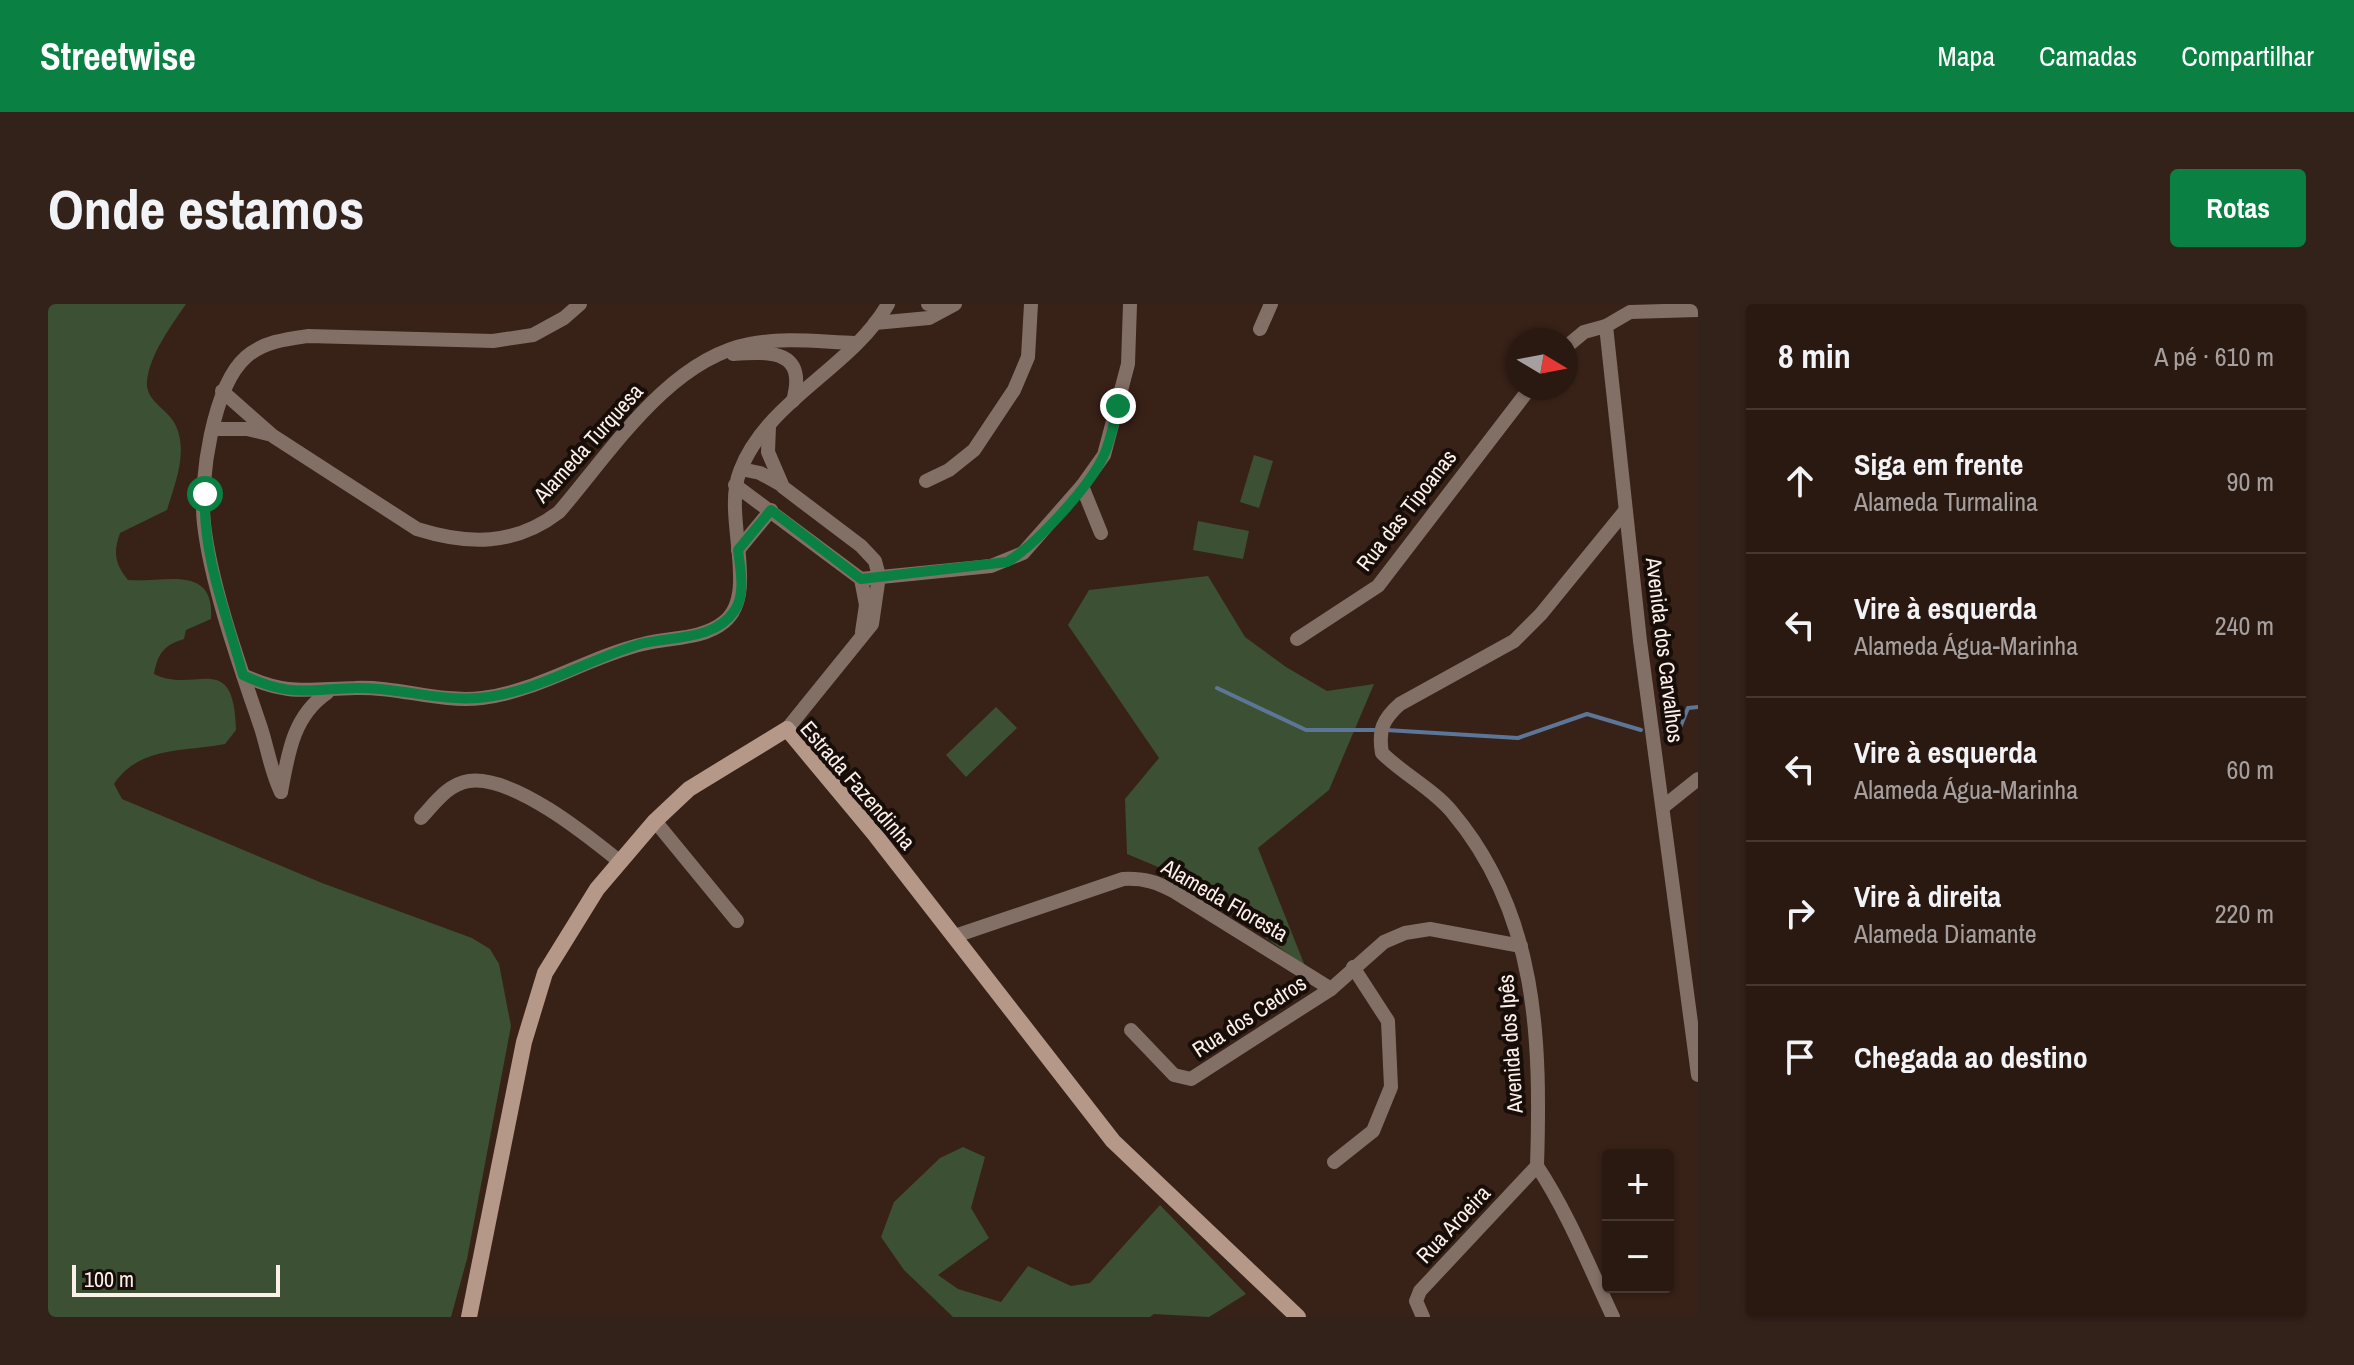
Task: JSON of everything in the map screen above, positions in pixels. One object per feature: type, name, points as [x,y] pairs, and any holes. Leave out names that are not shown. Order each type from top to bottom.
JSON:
[{"type":"street","points":[[330,691],[303,712],[281,792],[243,675],[204,521],[213,429],[222,391],[245,358],[261,346],[282,340],[308,336],[493,341],[533,335],[564,318],[580,304]]},
{"type":"street","points":[[243,675],[288,691],[358,687],[443,699],[480,698],[510,692],[644,643],[709,631],[736,609],[741,577],[732,514],[735,485],[741,469],[769,427],[875,323],[888,304]]},
{"type":"street","points":[[928,304],[943,304]]},
{"type":"street","points":[[875,323],[920,321],[955,304]]},
{"type":"street","points":[[926,481],[949,470],[974,450],[1014,390],[1028,357],[1031,304]]},
{"type":"street","points":[[861,579],[1007,562],[1023,553],[1082,486],[1104,455],[1128,364],[1130,304]]},
{"type":"street","points":[[1260,329],[1271,304]]},
{"type":"street","points":[[1578,337],[1630,312],[1698,310]]},
{"type":"street","name":"Avenida dos Carvalhos","points":[[1606,326],[1625,511],[1698,1075]]},
{"type":"street","name":"Alameda Turquesa","points":[[222,391],[273,436],[417,529],[438,536],[493,541],[540,527],[559,512],[674,380],[716,356],[767,341],[855,343]]},
{"type":"street","name":"Alameda Turquesa","points":[[716,356],[743,353],[787,358],[794,364],[797,375],[793,401]]},
{"type":"street","name":"Rua das Tipoanas","points":[[1297,639],[1378,586],[1521,400]]},
{"type":"street","points":[[769,427],[768,452],[783,487]]},
{"type":"street","name":"Alameda Turquesa","points":[[213,429],[247,429],[273,436]]},
{"type":"street","points":[[741,469],[771,477],[799,502],[861,546],[875,561],[879,576],[875,614],[860,641],[787,729]]},
{"type":"street","points":[[735,485],[861,579],[866,605],[860,641]]},
{"type":"street","points":[[1082,486],[1101,533]]},
{"type":"street","points":[[783,519],[799,502]]},
{"type":"street","points":[[738,550],[771,510]]},
{"type":"street","name":"Avenida dos Ipês","points":[[1537,1166],[1539,1106],[1535,1029],[1531,978],[1521,946],[1494,876],[1470,835],[1450,809],[1382,753],[1379,734],[1387,716],[1400,704],[1514,641],[1541,614],[1625,511]]},
{"type":"street","points":[[844,564],[861,546]]},
{"type":"street","name":"Estrada Fazendinha","points":[[469,1317],[524,1042],[542,985],[571,928],[619,861],[689,789],[787,729],[955,936],[1113,1141],[1298,1317]]},
{"type":"street","points":[[1663,807],[1698,779]]},
{"type":"street","points":[[421,818],[449,789],[469,781],[493,782],[513,790],[589,836],[619,861]]},
{"type":"street","points":[[655,821],[737,921]]},
{"type":"street","name":"Alameda Floresta","points":[[955,936],[1123,879],[1139,878],[1156,881],[1331,989]]},
{"type":"street","name":"Rua dos Cedros","points":[[1131,1030],[1174,1075],[1191,1079],[1331,989],[1384,942],[1405,933],[1430,929],[1521,946]]},
{"type":"street","points":[[1334,1162],[1373,1131],[1391,1087],[1392,1038],[1388,1021],[1353,967]]},
{"type":"street","points":[[1537,1166],[1561,1202],[1577,1246],[1613,1317]]},
{"type":"street","name":"Rua Aroeira","points":[[1423,1317],[1416,1301],[1420,1291],[1537,1166]]},
{"type":"green space","points":[[48,304],[186,304],[157,351],[147,381],[153,400],[176,426],[181,447],[177,479],[167,510],[120,533],[116,558],[128,580],[184,580],[196,583],[205,590],[210,601],[211,619],[186,630],[184,639],[167,647],[160,655],[154,674],[169,679],[220,681],[228,689],[234,705],[236,730],[225,744],[164,753],[136,763],[114,784],[122,799],[322,883],[472,938],[490,949],[499,964],[511,1026],[467,1259],[451,1317],[48,1317]]},
{"type":"green space","points":[[1254,455],[1273,461],[1259,508],[1240,502]]},
{"type":"green space","points":[[1198,521],[1249,531],[1243,559],[1193,550]]},
{"type":"green space","points":[[1208,576],[1245,637],[1286,667],[1327,691],[1374,684],[1329,790],[1258,848],[1305,966],[1182,877],[1127,854],[1125,799],[1159,758],[1068,625],[1089,590]]},
{"type":"green space","points":[[996,707],[1017,728],[966,777],[946,755]]},
{"type":"green space","points":[[963,1147],[985,1157],[971,1208],[989,1238],[938,1275],[958,1289],[1001,1302],[1028,1266],[1071,1286],[1090,1283],[1160,1205],[1246,1294],[1209,1317],[1154,1314],[1150,1317],[953,1317],[904,1270],[881,1237],[894,1202],[940,1158]]},
{"type":"waterway","points":[[1217,688],[1306,730],[1377,730]]},
{"type":"waterway","points":[[1664,730],[1679,730],[1688,708],[1698,707]]},
{"type":"waterway","points":[[1386,730],[1518,738],[1587,714],[1641,730]]},
{"type":"route","points":[[205,494],[204,521],[208,549],[243,675],[264,685],[304,693],[358,687],[443,699],[480,698],[535,684],[644,643],[709,631],[724,622],[736,609],[740,596],[738,550],[771,510],[861,579],[1007,562],[1023,553],[1082,486],[1104,455],[1118,406]]}]
